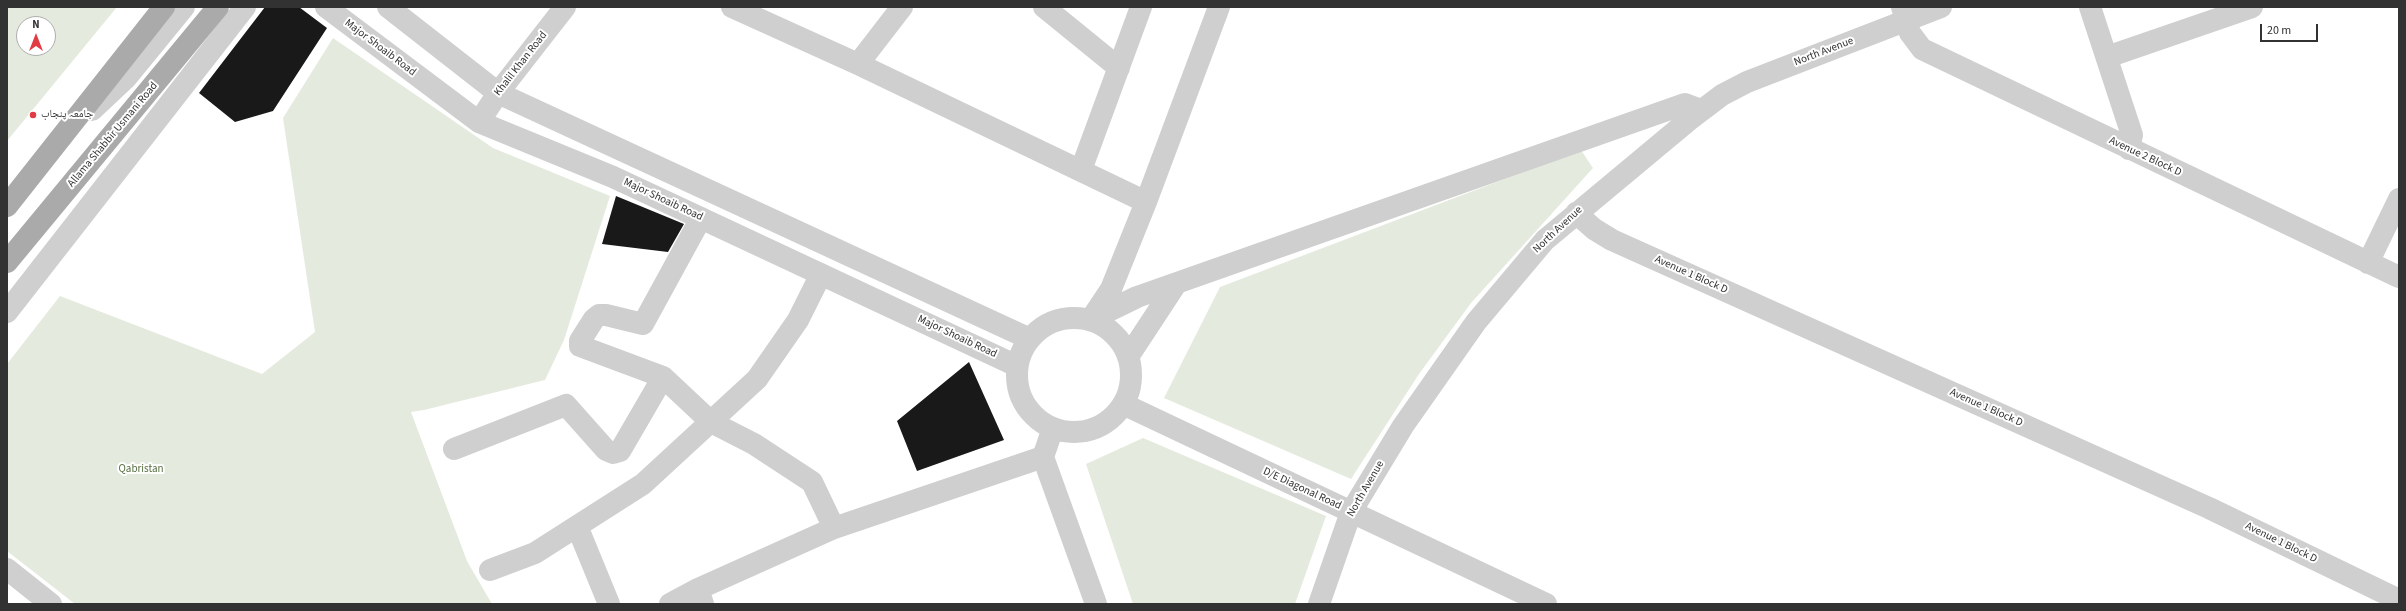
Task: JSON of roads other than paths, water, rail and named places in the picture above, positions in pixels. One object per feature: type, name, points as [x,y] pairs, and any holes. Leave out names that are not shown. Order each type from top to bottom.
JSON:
[{"type":"main road","points":[[7,206],[164,7]]},
{"type":"main road","name":"Allama Shabbir Usmani Road","points":[[7,262],[218,7]]},
{"type":"street","points":[[58,140],[126,78],[184,7]]},
{"type":"street","points":[[7,312],[245,7]]},
{"type":"street","name":"Major Shoaib Road","points":[[326,7],[479,122],[613,176],[1018,366]]},
{"type":"street","points":[[388,7],[498,93],[1030,339]]},
{"type":"street","name":"Khalil Khan Road","points":[[479,122],[498,93],[565,7]]},
{"type":"street","points":[[732,7],[770,14],[858,64],[1146,202]]},
{"type":"street","points":[[858,64],[902,7]]},
{"type":"street","points":[[1044,7],[1119,68]]},
{"type":"street","points":[[1081,170],[1141,7]]},
{"type":"street","points":[[1090,320],[1111,289],[1146,202],[1219,7]]},
{"type":"street","name":"North Avenue","points":[[1319,604],[1351,512],[1403,426],[1476,322],[1545,240],[1702,110],[1747,82],[1904,13],[1941,7]]},
{"type":"street","points":[[2090,7],[2132,135],[2128,150]]},
{"type":"street","points":[[2107,57],[2252,7]]},
{"type":"street","name":"Avenue 2 Block D","points":[[1904,13],[1915,42],[1922,49],[2128,150],[2399,277]]},
{"type":"street","points":[[1090,320],[1137,297],[1676,107],[1685,104],[1702,110]]},
{"type":"street","points":[[2368,263],[2399,199]]},
{"type":"street","name":"Avenue 1 Block D","points":[[1576,213],[1594,229],[1612,240],[2209,508],[2399,600]]},
{"type":"street","points":[[701,218],[643,324],[606,315],[599,315],[594,319],[580,341],[580,346],[663,377],[710,422],[754,444],[812,482],[834,528]]},
{"type":"street","points":[[490,570],[535,553],[643,484],[757,378],[798,320],[821,274]]},
{"type":"street","points":[[1128,357],[1176,284]]},
{"type":"street","points":[[1074,318],[1090,320],[1107,328],[1120,341],[1128,357],[1131,378],[1129,389],[1123,404],[1113,416],[1095,427],[1069,432],[1053,428],[1040,420],[1028,410],[1021,396],[1017,381],[1018,366],[1022,351],[1030,339],[1042,328],[1057,320],[1074,318]]},
{"type":"street","points":[[454,449],[566,405],[606,450],[613,453],[620,451],[663,377]]},
{"type":"street","name":"D/E Diagonal Road","points":[[1123,404],[1546,604]]},
{"type":"street","points":[[1053,428],[1043,457],[1096,604]]},
{"type":"street","points":[[670,604],[701,597],[834,528],[1043,457]]},
{"type":"street","points":[[577,526],[609,604]]},
{"type":"street","points":[[7,569],[51,604]]},
{"type":"place","name":"جامعہ پنجاب","points":[[33,115]]},
{"type":"park label","name":"Qabristan","points":[[141,470]]}]
